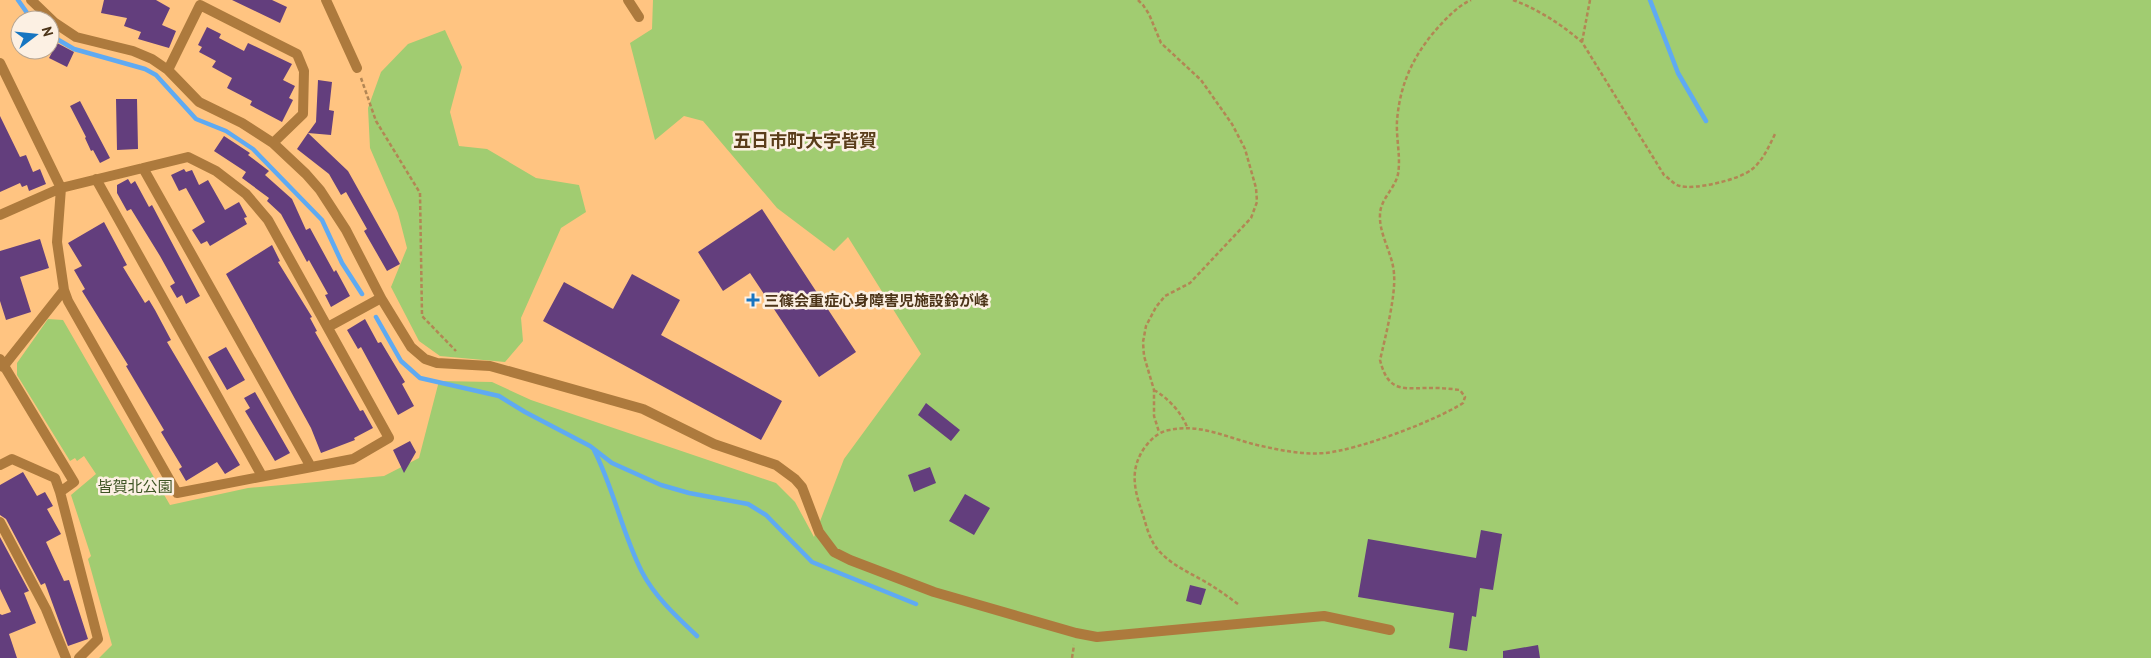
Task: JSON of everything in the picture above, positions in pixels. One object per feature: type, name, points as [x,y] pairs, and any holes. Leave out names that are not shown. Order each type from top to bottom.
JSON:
[{"type":"street","points":[[31,0],[55,23],[76,37],[133,51],[152,59],[168,70],[199,102],[242,123],[273,143],[320,190],[346,230],[381,298],[411,347],[425,359],[437,363],[490,366],[517,372],[643,409],[714,444],[776,465],[795,479],[802,487],[819,532],[834,552],[850,560],[934,592],[1076,633],[1097,637],[1324,616],[1390,630]]},
{"type":"street","points":[[326,0],[357,68]]},
{"type":"street","points":[[628,0],[639,17]]},
{"type":"street","points":[[168,70],[200,5],[297,54],[304,71],[303,114],[273,143]]},
{"type":"street","points":[[0,63],[61,188],[57,242],[64,290],[68,301],[177,493],[353,459],[388,438],[268,220],[246,194],[216,171],[188,157],[61,188],[0,215]]},
{"type":"street","points":[[143,168],[311,467]]},
{"type":"street","points":[[96,179],[262,476]]},
{"type":"street","points":[[60,492],[74,482],[2,363],[64,290]]},
{"type":"street","points":[[328,327],[381,298]]},
{"type":"street","points":[[0,465],[12,459],[55,478],[98,639],[79,658]]},
{"type":"street","points":[[0,522],[46,609],[66,658]]},
{"type":"path","points":[[1138,0],[1146,10],[1161,43],[1201,80],[1232,124],[1252,169],[1257,202],[1251,218],[1190,283],[1165,296],[1156,307],[1146,326],[1142,342],[1154,390],[1154,416],[1159,432]]},
{"type":"path","points":[[1238,604],[1205,582],[1176,566],[1158,550],[1148,532],[1134,491],[1134,471],[1140,454],[1149,441],[1159,432],[1187,427],[1288,452],[1326,453],[1359,445],[1402,430],[1452,410],[1463,403],[1465,398],[1460,390],[1435,388],[1406,390],[1390,382],[1383,373],[1380,360],[1394,274],[1380,215],[1383,201],[1397,177],[1399,164],[1396,143],[1397,120],[1402,88],[1410,67],[1432,33],[1453,12],[1471,0]]},
{"type":"path","points":[[1513,0],[1526,5],[1569,31],[1582,42],[1664,175],[1678,186],[1690,187],[1708,184],[1745,174],[1762,158],[1776,132]]},
{"type":"path","points":[[1582,42],[1590,0]]},
{"type":"path","points":[[357,68],[376,121],[420,193],[422,316],[469,366]]},
{"type":"path","points":[[1154,390],[1161,394],[1184,419],[1187,427]]},
{"type":"green space","name":"皆賀北公園","points":[[653,0],[2151,0],[2151,658],[99,658],[112,645],[88,559],[91,556],[71,495],[96,474],[84,456],[77,461],[75,458],[70,461],[17,375],[17,363],[48,319],[63,320],[170,505],[248,488],[384,476],[419,458],[439,381],[492,382],[531,400],[776,483],[795,502],[814,537],[844,459],[921,354],[848,237],[834,251],[777,208],[703,121],[684,116],[655,140],[630,43],[652,29]]},
{"type":"green space","points":[[445,30],[462,67],[450,112],[459,146],[487,149],[536,178],[579,185],[586,212],[561,228],[521,318],[523,341],[505,362],[440,356],[419,341],[391,287],[407,248],[398,213],[370,148],[368,108],[381,72],[408,44]]},
{"type":"building","points":[[104,0],[156,0],[170,8],[162,25],[176,31],[169,48],[138,39],[141,32],[124,26],[127,18],[101,13]]},
{"type":"building","points":[[232,0],[272,0],[287,7],[280,23]]},
{"type":"building","points":[[207,27],[221,34],[219,38],[244,51],[248,43],[292,64],[283,80],[295,86],[289,98],[293,100],[282,122],[250,105],[252,101],[227,88],[232,78],[212,67],[216,61],[199,52],[202,47],[198,45]]},
{"type":"building","points":[[60,45],[74,52],[67,67],[53,60],[60,60]]},
{"type":"building","points":[[318,80],[332,82],[329,110],[334,111],[331,135],[308,133],[316,122]]},
{"type":"building","points":[[116,99],[137,99],[138,149],[117,150]]},
{"type":"building","points":[[80,101],[110,158],[100,163],[93,150],[91,151],[70,106]]},
{"type":"building","points":[[0,116],[20,157],[26,155],[33,172],[40,169],[46,184],[29,191],[27,185],[22,187],[20,183],[0,192]]},
{"type":"building","points":[[308,133],[348,171],[400,264],[387,271],[364,231],[367,229],[346,192],[341,195],[329,174],[297,149]]},
{"type":"building","points":[[224,136],[250,153],[248,155],[269,171],[265,175],[292,199],[306,230],[310,228],[334,272],[336,270],[350,296],[331,307],[325,295],[328,294],[309,260],[307,262],[281,214],[267,201],[269,198],[242,178],[246,172],[214,151]]},
{"type":"building","points":[[184,169],[186,172],[192,170],[199,185],[208,180],[225,210],[239,202],[247,217],[244,218],[247,224],[210,246],[207,241],[201,244],[192,230],[205,222],[186,188],[179,191],[171,175]]},
{"type":"building","points":[[128,179],[131,184],[135,181],[149,207],[152,205],[200,296],[186,304],[182,295],[177,298],[170,286],[175,283],[160,256],[131,209],[127,211],[117,193],[117,185]]},
{"type":"building","points":[[762,209],[856,352],[819,377],[750,273],[723,291],[698,252]]},
{"type":"building","points":[[104,222],[127,265],[123,267],[145,303],[149,300],[155,310],[171,340],[167,342],[240,465],[225,474],[217,462],[186,481],[179,469],[182,467],[161,432],[164,430],[126,366],[128,365],[82,291],[85,289],[74,270],[82,266],[68,243]]},
{"type":"building","points":[[40,239],[49,268],[20,277],[31,312],[6,320],[0,301],[0,251]]},
{"type":"building","points":[[272,245],[280,261],[278,262],[312,317],[310,318],[317,331],[315,332],[360,411],[363,410],[373,428],[354,438],[355,440],[321,453],[311,428],[226,274]]},
{"type":"building","points":[[632,274],[680,300],[661,335],[782,401],[761,440],[543,321],[564,282],[613,309]]},
{"type":"building","points":[[365,319],[378,343],[381,342],[405,382],[402,384],[414,406],[398,415],[361,347],[358,349],[347,330]]},
{"type":"building","points":[[226,347],[245,380],[227,390],[208,357]]},
{"type":"building","points":[[255,392],[290,453],[275,461],[245,411],[250,408],[244,398]]},
{"type":"building","points":[[926,403],[960,430],[951,441],[918,415]]},
{"type":"building","points":[[410,441],[416,452],[404,473],[393,450]]},
{"type":"building","points":[[930,467],[936,483],[914,492],[908,475]]},
{"type":"building","points":[[23,472],[37,496],[45,492],[53,506],[47,509],[61,534],[46,542],[64,581],[69,580],[88,639],[68,646],[45,583],[41,585],[6,519],[0,515],[0,485]]},
{"type":"building","points":[[965,494],[990,508],[974,535],[949,521]]},
{"type":"building","points":[[1481,530],[1502,534],[1493,590],[1480,588],[1476,617],[1472,616],[1467,651],[1449,648],[1454,613],[1358,597],[1368,539],[1476,558]]},
{"type":"building","points":[[0,537],[29,591],[24,593],[36,623],[9,634],[17,658],[0,658],[0,614],[11,612],[0,589]]},
{"type":"building","points":[[1190,585],[1206,589],[1201,605],[1186,601]]},
{"type":"building","points":[[1538,645],[1540,658],[1503,658],[1503,651]]},
{"type":"waterway","points":[[18,0],[25,10]]},
{"type":"waterway","points":[[1650,0],[1678,73],[1706,121]]},
{"type":"waterway","points":[[60,41],[74,49],[145,69],[156,75],[196,119],[226,131],[253,149],[322,220],[342,263],[362,294]]},
{"type":"waterway","points":[[376,317],[401,361],[420,378],[499,396],[525,412],[590,446],[612,463],[661,485],[689,493],[748,504],[766,515],[812,562],[916,604]]},
{"type":"waterway","points":[[594,450],[642,572],[660,598],[697,636]]},
{"type":"place","name":"三篠会重症心身障害児施設鈴が峰","points":[[753,300]]},
{"type":"district","name":"五日市町大字皆賀","points":[[805,140]]}]
